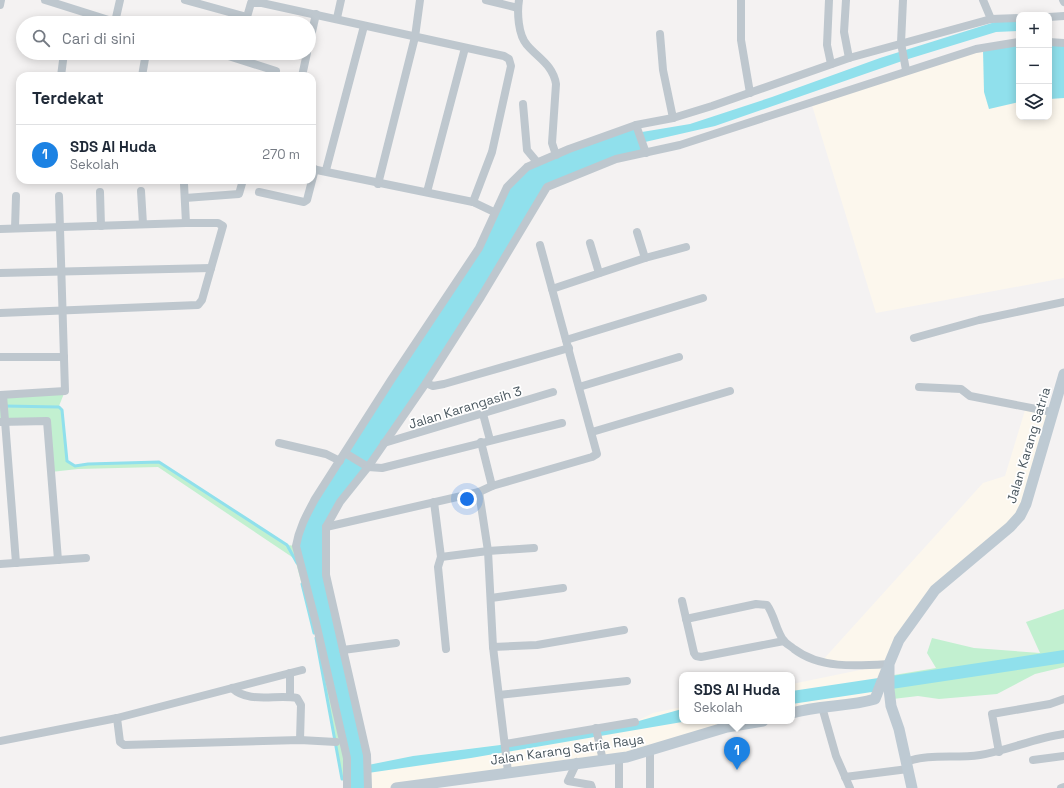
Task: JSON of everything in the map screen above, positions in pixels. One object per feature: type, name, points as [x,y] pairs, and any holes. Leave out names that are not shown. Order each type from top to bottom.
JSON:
[{"type":"street","points":[[0,5],[1,0]]},
{"type":"street","points":[[45,0],[97,16]]},
{"type":"street","points":[[118,16],[120,0]]},
{"type":"street","points":[[185,0],[197,2],[244,16]]},
{"type":"street","points":[[337,18],[340,0]]},
{"type":"street","points":[[378,184],[415,37],[420,0]]},
{"type":"street","points":[[486,0],[518,4],[522,38],[554,74],[556,84],[552,143],[556,155]]},
{"type":"street","points":[[741,0],[741,40],[750,93]]},
{"type":"street","points":[[828,0],[826,44],[831,64]]},
{"type":"street","points":[[846,0],[844,32],[849,58]]},
{"type":"street","points":[[903,0],[901,43],[905,66]]},
{"type":"street","points":[[983,0],[991,19]]},
{"type":"street","points":[[247,16],[251,3],[262,2],[337,18],[364,26],[504,56],[509,59],[511,66],[492,152],[473,202]]},
{"type":"street","points":[[1052,17],[1064,16]]},
{"type":"street","points":[[347,788],[347,758],[316,623],[296,546],[305,517],[391,380],[479,248],[488,232],[494,212],[507,187],[527,166],[636,125],[673,118],[849,58],[901,43],[991,19],[1016,18]]},
{"type":"street","points":[[326,170],[364,26]]},
{"type":"street","points":[[660,34],[663,70],[673,118]]},
{"type":"street","points":[[368,788],[367,755],[326,575],[326,527],[340,502],[368,467],[426,383],[481,297],[547,186],[616,159],[646,153],[721,132],[905,66],[976,49],[1016,42]]},
{"type":"street","points":[[1052,42],[1064,43]]},
{"type":"street","points":[[427,192],[464,48]]},
{"type":"street","points":[[62,72],[63,60]]},
{"type":"street","points":[[143,72],[145,60]]},
{"type":"street","points":[[241,60],[276,71]]},
{"type":"street","points":[[303,72],[305,60]]},
{"type":"street","points":[[523,104],[527,150],[537,162]]},
{"type":"street","points":[[636,125],[646,153]]},
{"type":"street","points":[[316,169],[326,170],[378,184],[427,192],[473,202],[494,212]]},
{"type":"street","points":[[184,184],[186,223]]},
{"type":"street","points":[[185,198],[239,194],[242,184]]},
{"type":"street","points":[[259,192],[304,202],[307,200],[311,184]]},
{"type":"street","points":[[141,191],[143,224]]},
{"type":"street","points":[[100,192],[101,226]]},
{"type":"street","points":[[15,228],[16,196]]},
{"type":"street","points":[[16,563],[3,420],[4,406],[1,395],[65,391],[59,196]]},
{"type":"street","points":[[0,229],[186,223],[223,224],[202,300],[198,305],[0,313]]},
{"type":"street","points":[[637,232],[645,258]]},
{"type":"street","points":[[590,243],[599,273]]},
{"type":"street","points":[[326,527],[479,492],[492,486],[592,457],[597,454],[540,245]]},
{"type":"street","points":[[552,289],[686,246]]},
{"type":"street","points":[[0,273],[211,268]]},
{"type":"street","points":[[566,340],[703,298]]},
{"type":"street","points":[[914,338],[979,320],[1064,302]]},
{"type":"street","points":[[426,383],[433,386],[444,384],[569,348]]},
{"type":"street","points":[[0,357],[64,357]]},
{"type":"street","points":[[579,387],[679,357]]},
{"type":"street","name":"Jalan Karang Satria","points":[[912,788],[899,729],[891,706],[889,664],[899,640],[935,590],[1010,527],[1020,516],[1026,504],[1064,374]]},
{"type":"street","points":[[919,388],[961,389],[970,396],[1052,412]]},
{"type":"street","points":[[592,432],[730,391]]},
{"type":"street","name":"Jalan Karangasih 3","points":[[384,443],[553,392]]},
{"type":"street","points":[[483,414],[490,440]]},
{"type":"street","points":[[3,420],[47,421],[58,560]]},
{"type":"street","points":[[345,453],[368,467],[382,468],[481,442],[562,423]]},
{"type":"street","points":[[481,442],[492,486]]},
{"type":"street","points":[[279,443],[326,454],[340,461]]},
{"type":"street","points":[[479,492],[488,551],[493,647],[508,772]]},
{"type":"street","points":[[434,502],[441,557],[438,567],[446,649]]},
{"type":"street","points":[[441,557],[488,551],[534,548]]},
{"type":"street","points":[[0,564],[86,558]]},
{"type":"street","points":[[491,598],[563,588]]},
{"type":"street","points":[[682,601],[696,656],[701,657],[784,641]]},
{"type":"street","points":[[686,619],[756,604],[767,605],[772,612],[784,641],[802,655],[821,662],[859,666],[889,664],[875,699],[859,704],[822,707],[795,712]]},
{"type":"street","points":[[493,647],[537,645],[624,630]]},
{"type":"street","points":[[343,650],[396,643]]},
{"type":"street","points":[[0,741],[117,718],[302,670]]},
{"type":"street","points":[[290,673],[290,697]]},
{"type":"street","points":[[499,694],[627,681]]},
{"type":"street","points":[[232,688],[239,693],[254,697],[297,698],[302,705],[300,740]]},
{"type":"street","points":[[999,752],[992,714],[1050,704],[1064,699]]},
{"type":"street","points":[[822,707],[891,706]]},
{"type":"street","points":[[822,707],[836,756],[850,788]]},
{"type":"street","points":[[117,718],[120,742],[124,745],[300,740],[336,742]]},
{"type":"street","points":[[505,744],[635,722]]},
{"type":"street","name":"Jalan Karang Satria Raya","points":[[396,788],[577,762],[603,761],[650,752],[726,727],[744,724]]},
{"type":"street","points":[[596,728],[603,761]]},
{"type":"street","points":[[845,777],[907,765],[920,757],[977,756],[999,752],[1041,737],[1064,734]]},
{"type":"street","points":[[650,752],[650,788]]},
{"type":"street","points":[[1034,760],[1064,756]]},
{"type":"street","points":[[619,758],[620,788]]},
{"type":"street","points":[[577,762],[568,781],[591,785],[592,788]]},
{"type":"shaded area","points":[[983,49],[983,57],[1016,102],[1016,120],[1052,120],[1052,99],[1064,98],[1064,278],[876,313],[811,102]]},
{"type":"shaded area","points":[[1026,407],[1052,412],[1026,504],[911,623],[875,699],[795,712],[795,683],[884,665],[821,662],[983,483],[1005,476]]},
{"type":"shaded area","points":[[679,708],[679,724],[752,724],[679,743],[419,788],[368,788],[367,765],[413,756],[505,744],[635,722],[653,713]]},
{"type":"green space","points":[[65,391],[59,406],[62,410],[67,461],[75,466],[88,464],[159,462],[287,545],[296,546],[347,758],[346,788],[342,779],[315,634],[295,559],[158,467],[78,469],[51,472],[47,422],[0,422],[0,395]]},
{"type":"green space","points":[[1064,609],[1064,667],[1035,674],[997,694],[939,699],[918,696],[893,699],[894,675],[936,668],[927,653],[932,638],[974,648],[1040,653],[1026,622]]},
{"type":"water","points":[[995,22],[1016,22],[1016,31],[996,32],[905,60],[715,126],[645,142],[642,132],[690,124],[772,97],[880,58]]},
{"type":"water","points":[[1052,42],[1064,43],[1064,98],[1052,99]]},
{"type":"water","points":[[1016,43],[1016,103],[989,109],[984,92],[983,49]]},
{"type":"water","points":[[636,125],[646,153],[616,159],[547,187],[474,309],[326,527],[326,575],[368,765],[413,756],[508,744],[635,722],[679,710],[679,723],[471,758],[368,773],[368,788],[347,788],[348,771],[303,577],[298,535],[303,522],[460,278],[494,212],[519,173]]},
{"type":"water","points":[[1064,650],[1064,663],[795,704],[795,691]]},
{"type":"waterway","points":[[4,406],[59,407],[62,410],[67,461],[75,466],[88,464],[159,462],[287,545],[297,563]]},
{"type":"waterway","points":[[302,584],[314,633]]},
{"type":"waterway","points":[[316,638],[342,779]]},
{"type":"place","name":"SDS Al Huda","points":[[737,770]]}]
